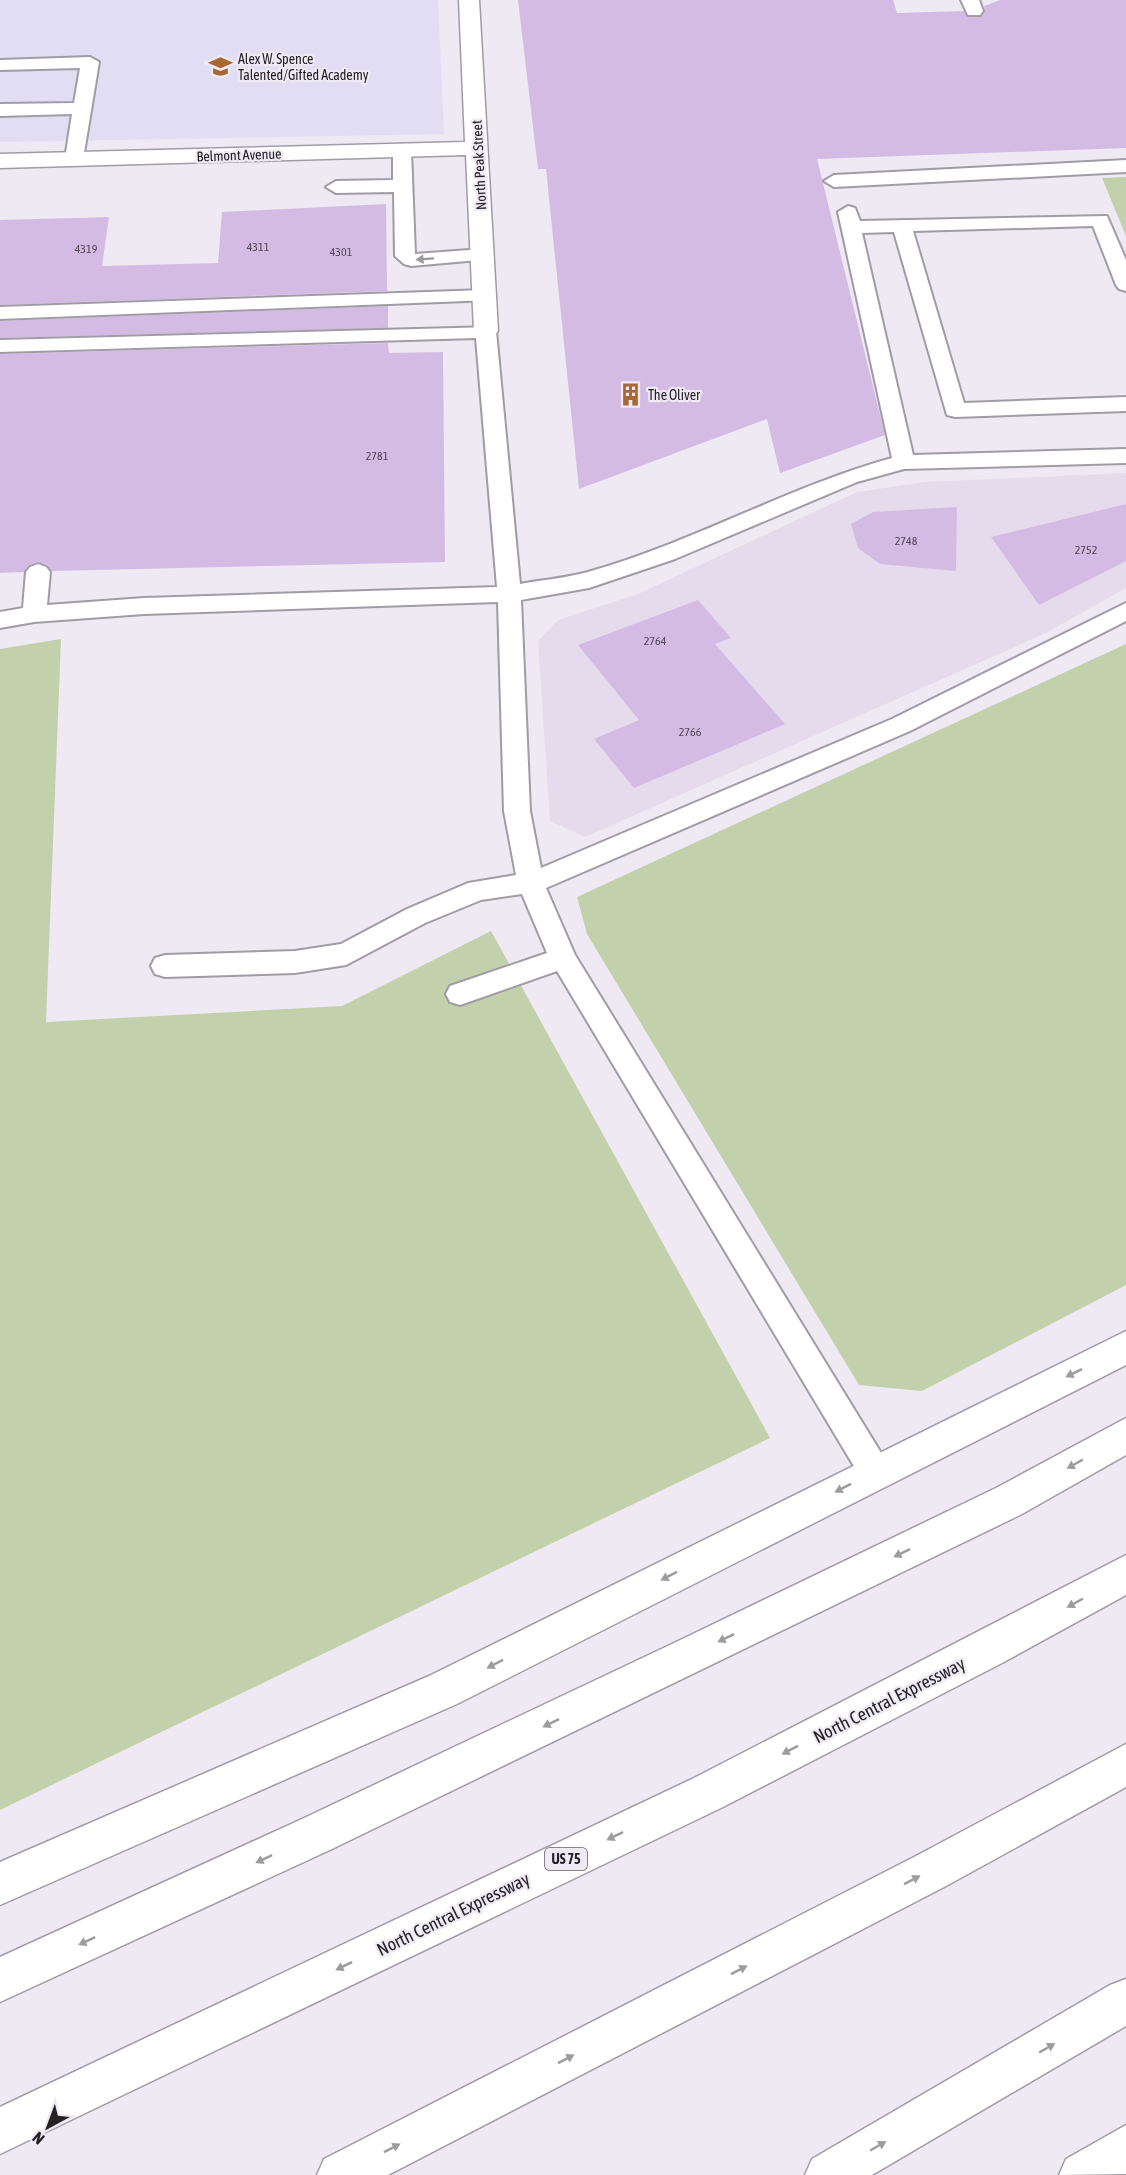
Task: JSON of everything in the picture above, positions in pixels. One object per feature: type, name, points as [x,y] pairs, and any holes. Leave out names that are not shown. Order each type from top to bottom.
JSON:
[{"type":"main road","name":"North Peak Street","points":[[469,0],[486,331]]},
{"type":"main road","name":"Belmont Avenue","points":[[0,161],[478,148]]},
{"type":"main road","points":[[0,1884],[443,1690],[1126,1347]]},
{"type":"main road","points":[[0,1980],[317,1834],[699,1652],[1009,1501],[1126,1435]]},
{"type":"main road","name":"North Central Expressway","points":[[0,2131],[727,1782],[1009,1639],[1126,1574]]},
{"type":"main road","points":[[340,2175],[931,1871],[1126,1765]]},
{"type":"main road","points":[[828,2175],[1126,2001]]},
{"type":"main road","points":[[1082,2175],[1126,2148]]},
{"type":"lane","points":[[0,64],[90,62],[74,159]]},
{"type":"lane","points":[[0,110],[83,108]]},
{"type":"lane","points":[[402,150],[401,186],[405,256],[411,260],[483,255]]},
{"type":"lane","points":[[834,181],[1042,160],[1126,166]]},
{"type":"lane","points":[[336,188],[401,186]]},
{"type":"lane","points":[[904,462],[848,250],[850,219],[902,226],[1100,220],[1126,285]]},
{"type":"lane","points":[[902,226],[955,410],[1126,404]]},
{"type":"lane","points":[[0,313],[485,296]]},
{"type":"lane","points":[[0,346],[74,352],[486,331],[509,594],[517,811],[531,883],[563,958],[875,1472]]},
{"type":"lane","points":[[0,620],[34,614],[144,606],[509,594],[589,580],[633,566],[667,554],[849,477],[904,462],[1126,456]]},
{"type":"lane","points":[[34,614],[38,572]]},
{"type":"lane","points":[[165,966],[295,962],[346,954],[416,916],[477,890],[531,883],[901,725],[1126,611]]},
{"type":"lane","points":[[460,994],[563,958]]},
{"type":"shaded area","name":"Alex W. Spence Talented/Gifted Academy","points":[[0,0],[438,0],[444,134],[0,142]]},
{"type":"shaded area","points":[[1126,473],[1126,588],[1046,633],[585,837],[550,821],[538,641],[558,620],[638,594],[857,492],[925,482]]},
{"type":"green space","points":[[1126,177],[1126,236],[1102,178]]},
{"type":"green space","points":[[61,639],[46,1022],[342,1006],[491,931],[770,1438],[0,1810],[0,649]]},
{"type":"green space","points":[[1126,644],[1126,1285],[922,1391],[859,1385],[587,934],[577,897]]},
{"type":"building","points":[[518,0],[893,0],[897,13],[964,11],[968,17],[982,16],[985,12],[984,6],[1000,0],[1126,0],[1126,148],[817,159],[885,435],[780,473],[767,419],[579,489],[546,169],[538,169]]},
{"type":"building","points":[[386,204],[387,291],[0,305],[0,220],[109,217],[102,266],[218,263],[222,212]]},
{"type":"building","points":[[388,306],[388,328],[0,338],[0,321]]},
{"type":"building","points":[[388,343],[389,353],[443,352],[445,562],[52,571],[47,565],[37,562],[28,566],[24,572],[0,573],[0,354]]},
{"type":"building","points":[[1126,504],[1126,561],[1039,605],[991,537]]},
{"type":"building","points":[[957,507],[956,571],[880,564],[858,548],[851,524],[873,512]]},
{"type":"building","points":[[698,600],[731,638],[715,644],[785,724],[634,788],[594,739],[639,720],[578,645]]},
{"type":"place","name":"Alex W. Spence Talented/Gifted Academy","points":[[220,67]]},
{"type":"place","name":"The Oliver","points":[[630,395]]}]
